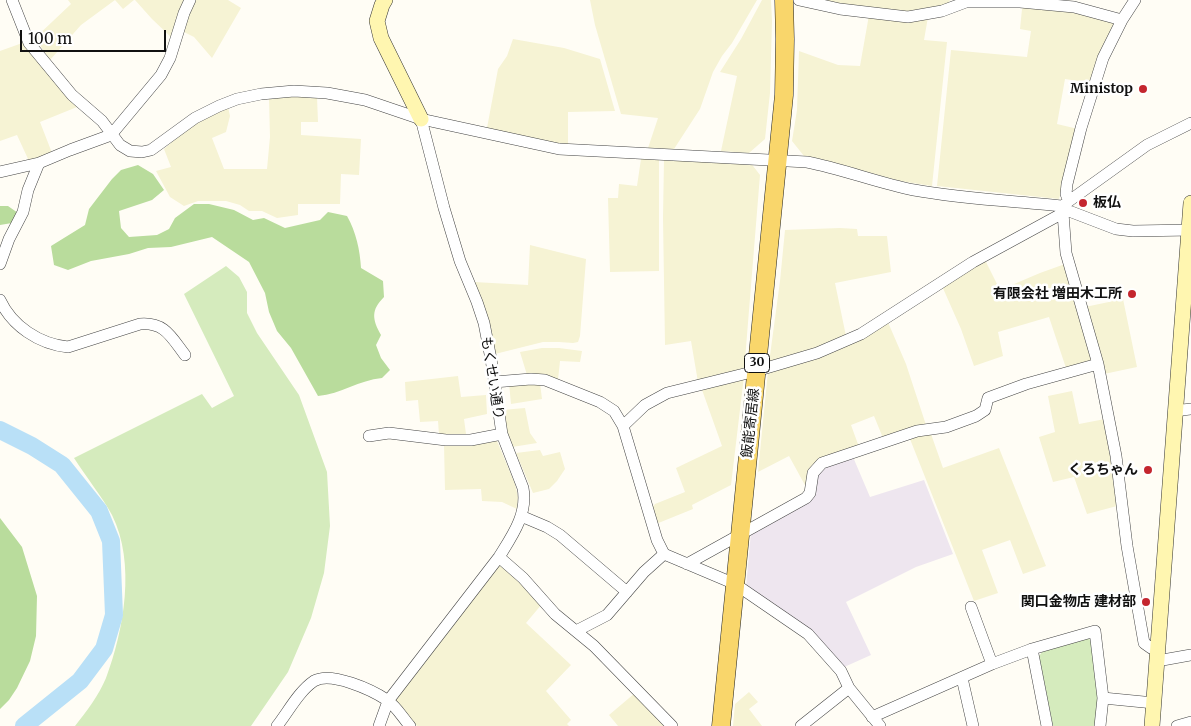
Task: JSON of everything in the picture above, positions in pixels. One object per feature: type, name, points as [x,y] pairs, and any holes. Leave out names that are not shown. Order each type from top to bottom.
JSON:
[{"type":"main road","name":"飯能寄居線","points":[[721,726],[777,159],[785,66],[784,0]]},
{"type":"street","points":[[0,2],[8,0]]},
{"type":"street","points":[[12,0],[29,43],[72,95],[102,121],[120,145],[130,152],[151,150],[195,118],[237,99],[261,94],[294,91],[327,93],[365,100],[421,119],[559,149],[777,159],[815,163],[868,179],[915,190],[1065,207],[1069,211],[1116,229],[1133,232],[1190,230]]},
{"type":"street","points":[[0,172],[39,163],[111,135],[161,74],[170,58],[190,0]]},
{"type":"street","name":"もくせい通り","points":[[379,726],[388,701],[512,538],[521,516],[525,495],[502,434],[484,323],[460,260],[444,208],[421,119],[381,38],[377,21],[385,0]]},
{"type":"street","points":[[799,0],[840,9],[908,17],[942,11],[966,2],[1020,2],[1074,6],[1122,20]]},
{"type":"street","points":[[1135,0],[1122,20],[1103,58],[1081,128],[1067,184],[1065,207],[1066,253],[1098,364],[1116,456],[1127,546],[1144,643],[1157,655],[1191,655]]},
{"type":"street","points":[[623,426],[645,405],[667,393],[756,371],[817,353],[861,334],[973,262],[1065,207],[1147,145],[1191,123]]},
{"type":"street","points":[[0,264],[23,212],[28,190],[39,163]]},
{"type":"street","points":[[1152,726],[1191,203]]},
{"type":"street","points":[[0,300],[5,311],[20,328],[58,346],[68,347],[140,324],[150,323],[162,327],[185,355]]},
{"type":"street","points":[[687,564],[806,498],[810,493],[814,473],[822,463],[917,432],[946,427],[976,416],[985,410],[988,398],[1026,384],[1098,364]]},
{"type":"street","points":[[494,382],[531,379],[545,380],[600,402],[614,411],[623,426],[657,540],[664,554],[674,560],[735,584],[808,634],[841,671],[849,688],[880,726]]},
{"type":"street","points":[[1174,411],[1191,409]]},
{"type":"street","points":[[370,436],[389,433],[446,440],[471,440],[502,434]]},
{"type":"street","points":[[521,516],[560,535],[627,592]]},
{"type":"street","points":[[576,630],[607,615],[644,572],[664,554]]},
{"type":"street","points":[[499,557],[523,578],[555,614],[594,646],[672,726]]},
{"type":"street","points":[[971,607],[992,664]]},
{"type":"street","points":[[872,717],[992,664],[1032,649],[1095,631],[1103,698],[1100,726]]},
{"type":"street","points":[[1032,649],[1047,726]]},
{"type":"street","points":[[277,726],[306,687],[316,680],[328,678],[345,680],[388,701],[410,726]]},
{"type":"street","points":[[962,678],[973,726]]},
{"type":"street","points":[[805,724],[849,688]]},
{"type":"street","points":[[1103,698],[1154,702]]},
{"type":"street","points":[[1177,726],[1191,722]]},
{"type":"shaded area","points":[[68,0],[115,0],[81,25],[50,60],[35,38],[71,4]]},
{"type":"shaded area","points":[[115,0],[134,0],[123,9]]},
{"type":"shaded area","points":[[135,0],[186,0],[173,39],[152,19]]},
{"type":"shaded area","points":[[195,0],[228,0],[241,8],[212,58],[194,37],[184,32]]},
{"type":"shaded area","points":[[590,0],[757,0],[713,72],[700,109],[674,149],[648,148],[658,118],[621,114],[595,25]]},
{"type":"shaded area","points":[[762,0],[771,0],[772,21],[770,93],[765,139],[749,153],[721,151],[737,76],[720,72],[741,39]]},
{"type":"shaded area","points":[[814,0],[950,0],[947,6],[911,12],[890,12]]},
{"type":"shaded area","points":[[1025,7],[1064,10],[1113,22],[1116,26],[1091,83],[1065,79],[1057,124],[1078,129],[1059,199],[937,186],[951,50],[1027,57],[1031,31],[1020,29],[1022,9]]},
{"type":"shaded area","points":[[869,15],[928,17],[924,40],[947,42],[932,186],[900,181],[804,156],[792,141],[797,110],[799,51],[838,65],[860,66]]},
{"type":"shaded area","points":[[513,39],[564,48],[600,59],[615,111],[568,112],[568,144],[557,144],[487,128],[498,69],[507,56]]},
{"type":"shaded area","points":[[25,42],[58,86],[77,107],[40,122],[52,153],[29,161],[17,135],[0,141],[0,51]]},
{"type":"shaded area","points":[[317,97],[318,122],[301,122],[301,135],[361,139],[359,175],[341,174],[340,204],[298,204],[298,215],[277,218],[262,211],[249,211],[240,205],[226,201],[198,201],[184,206],[170,197],[156,171],[171,167],[164,149],[190,126],[228,107],[230,116],[226,132],[212,138],[224,169],[267,169],[270,137],[269,98]]},
{"type":"shaded area","points":[[641,159],[659,159],[659,271],[610,272],[608,198],[618,198],[619,184],[637,186]]},
{"type":"shaded area","points":[[664,159],[750,162],[760,175],[744,372],[698,382],[691,341],[665,345]]},
{"type":"shaded area","points":[[857,229],[858,236],[887,236],[891,272],[835,283],[846,336],[808,353],[769,363],[785,230]]},
{"type":"shaded area","points":[[530,245],[586,259],[580,336],[578,342],[543,342],[495,354],[474,282],[528,285]]},
{"type":"shaded area","points":[[985,260],[1000,290],[1065,264],[1092,359],[1066,368],[1049,317],[998,332],[1003,356],[974,366],[961,329],[942,286]]},
{"type":"shaded area","points":[[1123,299],[1137,367],[1104,374],[1085,307]]},
{"type":"shaded area","points":[[887,320],[906,364],[926,425],[883,438],[874,416],[851,425],[859,447],[833,455],[812,465],[807,477],[806,487],[789,456],[758,472],[768,371]]},
{"type":"shaded area","points":[[542,348],[582,351],[580,362],[560,361],[558,380],[527,375],[520,352]]},
{"type":"shaded area","points":[[458,376],[461,397],[486,395],[487,414],[464,419],[466,434],[439,435],[438,421],[420,422],[418,400],[406,401],[405,382]]},
{"type":"shaded area","points":[[744,376],[731,485],[692,505],[693,509],[656,524],[651,509],[655,504],[685,492],[676,468],[722,446],[701,387]]},
{"type":"shaded area","points":[[509,383],[540,383],[542,399],[511,404]]},
{"type":"shaded area","points":[[1072,391],[1079,424],[1105,419],[1117,506],[1087,514],[1074,477],[1053,482],[1039,437],[1055,432],[1048,396]]},
{"type":"shaded area","points":[[525,408],[530,433],[537,443],[512,447],[505,433],[502,410]]},
{"type":"shaded area","points":[[923,434],[931,434],[943,468],[999,448],[1046,566],[1023,574],[1010,540],[982,550],[998,593],[974,601],[910,439]]},
{"type":"shaded area","points":[[497,441],[515,484],[518,497],[517,509],[502,502],[482,501],[481,489],[445,490],[444,444]]},
{"type":"shaded area","points":[[540,450],[543,456],[560,452],[565,469],[549,489],[533,493],[516,453]]},
{"type":"shaded area","points":[[853,457],[870,497],[924,480],[953,554],[916,567],[846,602],[871,655],[842,668],[746,587],[751,532],[808,503],[817,474],[825,466]]},
{"type":"shaded area","points":[[500,564],[542,604],[526,623],[571,665],[546,691],[571,720],[567,724],[569,726],[417,726],[396,702],[396,696]]},
{"type":"shaded area","points":[[749,692],[758,702],[749,709],[762,726],[733,726],[735,704]]},
{"type":"shaded area","points":[[635,693],[667,726],[618,726],[609,715]]},
{"type":"green space","points":[[138,165],[153,174],[164,190],[152,200],[119,211],[121,228],[129,237],[157,235],[169,229],[175,218],[194,204],[209,204],[234,210],[253,220],[264,218],[285,228],[320,220],[328,212],[347,216],[357,241],[361,268],[383,281],[384,297],[377,306],[374,315],[381,335],[376,345],[381,358],[390,370],[382,378],[318,396],[291,348],[277,331],[269,312],[265,293],[249,262],[212,237],[171,247],[148,248],[129,254],[91,261],[68,270],[54,265],[51,246],[85,225],[89,209],[121,170]]},
{"type":"green space","points":[[0,206],[8,206],[18,213],[12,223],[0,225]]},
{"type":"green space","points":[[226,266],[239,277],[247,292],[247,313],[257,333],[299,395],[327,472],[330,526],[324,573],[311,618],[288,672],[251,726],[75,726],[100,691],[106,678],[118,639],[122,618],[125,575],[124,554],[112,515],[74,458],[202,394],[212,408],[234,396],[184,294]]},
{"type":"green space","points":[[0,518],[22,547],[37,596],[36,636],[30,661],[17,688],[0,709]]},
{"type":"green space","points":[[1086,638],[1091,640],[1098,699],[1095,726],[1053,726],[1039,656],[1043,651]]},
{"type":"waterway","points":[[0,430],[32,446],[62,465],[99,511],[111,541],[114,615],[104,649],[80,681],[24,726]]},
{"type":"place","name":"Ministop","points":[[1143,89]]},
{"type":"place","name":"板仏","points":[[1083,203]]},
{"type":"place","name":"有限会社 増田木工所","points":[[1132,294]]},
{"type":"place","name":"くろちゃん","points":[[1148,470]]},
{"type":"place","name":"関口金物店 建材部","points":[[1146,602]]}]
